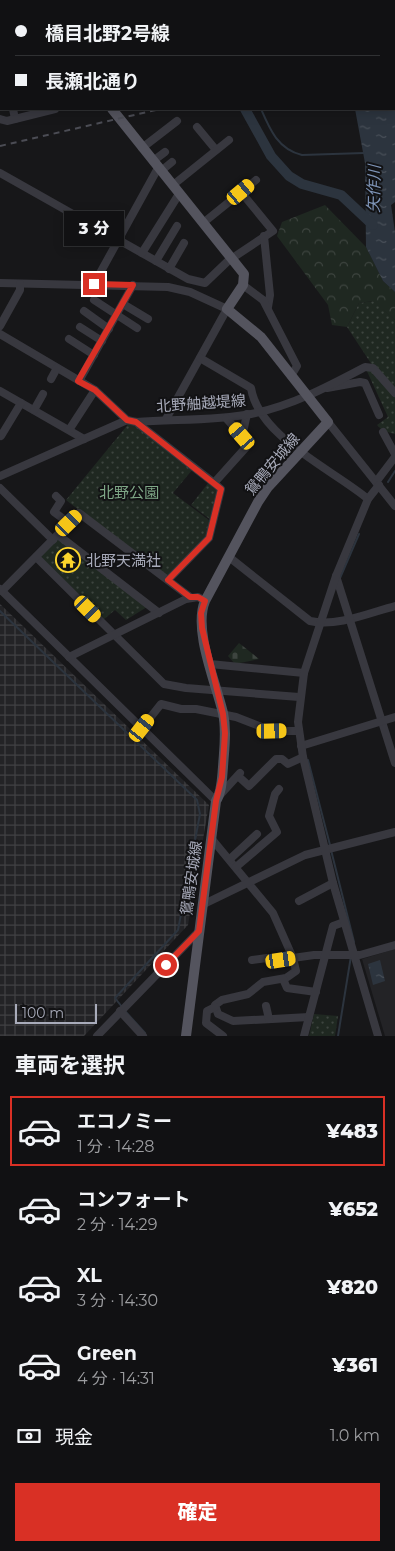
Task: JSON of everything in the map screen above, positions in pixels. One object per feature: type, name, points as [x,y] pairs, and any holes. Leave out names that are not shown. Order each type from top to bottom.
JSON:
[{"type":"main road","points":[[117,110],[142,148],[244,274],[244,285],[228,309],[262,337],[328,422]]},
{"type":"main road","name":"鴛鴨安城線","points":[[186,1036],[225,733],[223,714],[202,628],[201,613],[205,601],[268,487],[328,422]]},
{"type":"street","points":[[13,110],[15,120]]},
{"type":"street","points":[[0,119],[4,121],[15,120],[51,110]]},
{"type":"street","points":[[142,148],[177,120]]},
{"type":"street","points":[[197,127],[216,150]]},
{"type":"street","points":[[142,253],[176,189],[229,140]]},
{"type":"street","points":[[94,284],[165,152]]},
{"type":"street","points":[[157,167],[172,162]]},
{"type":"street","points":[[0,173],[118,238],[169,269],[195,282],[205,283],[232,259],[273,231],[241,192]]},
{"type":"street","points":[[203,223],[256,180]]},
{"type":"street","points":[[156,261],[177,226]]},
{"type":"street","points":[[264,236],[270,296],[268,307]]},
{"type":"street","points":[[169,269],[184,243]]},
{"type":"street","points":[[0,283],[168,287],[185,291],[228,309],[166,419]]},
{"type":"street","points":[[0,326],[20,290],[20,284]]},
{"type":"street","points":[[78,381],[133,285]]},
{"type":"street","points":[[244,285],[264,300],[268,307],[297,366],[291,376]]},
{"type":"street","points":[[94,300],[137,328]]},
{"type":"street","points":[[123,304],[148,319]]},
{"type":"street","points":[[84,311],[109,329]]},
{"type":"street","points":[[80,327],[102,341]]},
{"type":"street","points":[[0,334],[95,390],[127,420],[0,476]]},
{"type":"street","points":[[68,339],[94,355]]},
{"type":"street","points":[[200,358],[251,388],[253,400],[260,411],[300,453],[347,482],[368,499]]},
{"type":"street","name":"北野舳越堤線","points":[[127,420],[136,422],[166,419],[226,418],[247,414],[308,397],[365,367],[370,367],[395,393]]},
{"type":"street","points":[[51,379],[57,368]]},
{"type":"street","points":[[325,388],[336,388],[360,382],[365,383],[379,416]]},
{"type":"street","points":[[69,430],[95,390]]},
{"type":"street","points":[[0,391],[84,439]]},
{"type":"street","points":[[34,410],[43,394]]},
{"type":"street","points":[[1,436],[21,403]]},
{"type":"street","points":[[242,436],[247,414]]},
{"type":"street","points":[[214,484],[249,444],[226,418]]},
{"type":"street","points":[[136,422],[221,489],[209,538],[168,580]]},
{"type":"street","points":[[328,422],[395,506]]},
{"type":"street","points":[[378,1036],[333,883],[303,757],[299,731],[299,697],[304,674],[336,576],[368,499],[395,455],[383,432]]},
{"type":"street","points":[[0,488],[55,537],[159,613]]},
{"type":"street","points":[[56,496],[61,501],[54,512],[69,523]]},
{"type":"street","points":[[190,597],[79,513],[1,590],[142,728],[218,798],[239,774],[249,786],[276,759],[282,759],[288,764],[303,757]]},
{"type":"street","points":[[36,557],[164,684],[186,688],[299,697]]},
{"type":"street","points":[[229,557],[284,599],[304,618],[321,623],[395,606]]},
{"type":"street","points":[[336,576],[395,762]]},
{"type":"street","points":[[69,657],[190,597],[198,597],[205,601]]},
{"type":"street","points":[[210,664],[304,674]]},
{"type":"street","points":[[142,728],[161,704],[181,709],[196,709],[236,716],[272,731],[299,731]]},
{"type":"street","points":[[301,746],[395,717]]},
{"type":"street","points":[[236,867],[277,832],[268,816],[275,794],[279,789]]},
{"type":"street","points":[[202,905],[305,855],[395,832]]},
{"type":"street","points":[[230,859],[257,834]]},
{"type":"street","points":[[211,838],[273,913],[293,958],[296,971],[283,979],[264,982],[248,994],[222,1000],[214,1005],[215,1007],[207,1011],[206,1023],[223,1036]]},
{"type":"street","points":[[299,902],[333,883]]},
{"type":"street","points":[[304,1036],[333,926],[344,922]]},
{"type":"street","points":[[97,1036],[199,931]]},
{"type":"street","points":[[252,960],[267,958],[269,962],[314,955],[354,955],[395,945]]},
{"type":"street","points":[[283,979],[287,988],[316,992]]},
{"type":"street","points":[[266,1006],[269,1019]]},
{"type":"street","points":[[215,1007],[218,1014],[233,1021],[309,1018]]},
{"type":"street","points":[[120,1011],[143,1036]]},
{"type":"shaded area","points":[[0,604],[209,805],[188,925],[84,1036],[0,1036]]},
{"type":"shaded area","points":[[395,949],[395,1036],[385,1036],[362,959]]},
{"type":"green space","points":[[325,205],[366,247],[383,281],[395,292],[395,320],[373,301],[359,303],[347,327],[332,325],[328,305],[277,236],[282,222]]},
{"type":"green space","points":[[374,301],[395,320],[395,434],[383,431],[377,425],[388,417],[365,367],[376,371],[347,327],[359,303]]},
{"type":"green space","name":"北野公園","points":[[130,422],[193,469],[173,493],[210,521],[207,537],[166,578],[66,500]]},
{"type":"green space","points":[[209,482],[219,489],[211,520],[191,505]]},
{"type":"green space","points":[[57,537],[147,607],[126,620],[115,610],[103,620],[39,558]]},
{"type":"green space","points":[[239,643],[259,659],[235,664],[228,656]]},
{"type":"green space","points":[[314,1014],[338,1016],[335,1036],[309,1036]]},
{"type":"water","name":"矢作川","points":[[355,110],[395,110],[395,202],[391,205],[395,232],[395,292],[383,281],[366,247],[365,163]]},
{"type":"water","points":[[380,960],[385,981],[373,985],[368,964]]},
{"type":"waterway","name":"矢作川","points":[[246,110],[271,156],[289,176],[302,184],[341,195],[373,225]]},
{"type":"waterway","points":[[261,110],[276,138],[294,152],[302,155],[364,153]]},
{"type":"waterway","points":[[388,482],[395,471]]},
{"type":"waterway","points":[[340,578],[359,534]]},
{"type":"waterway","points":[[0,611],[197,800],[200,814],[178,930],[115,998],[122,1007]]},
{"type":"waterway","points":[[308,760],[330,845]]},
{"type":"waterway","points":[[331,850],[354,942]]},
{"type":"waterway","points":[[338,1036],[351,956]]},
{"type":"waterway","points":[[125,1011],[145,1033]]},
{"type":"railway","points":[[0,146],[156,110]]},
{"type":"place","name":"北野天満社","points":[[68,560]]},
{"type":"route","points":[[94,284],[133,285],[78,381],[95,390],[127,420],[136,422],[221,489],[209,538],[168,580],[190,597],[202,598],[205,601],[201,613],[202,628],[216,694],[223,714],[225,733],[222,777],[219,796],[216,801],[199,931],[166,965]]}]
